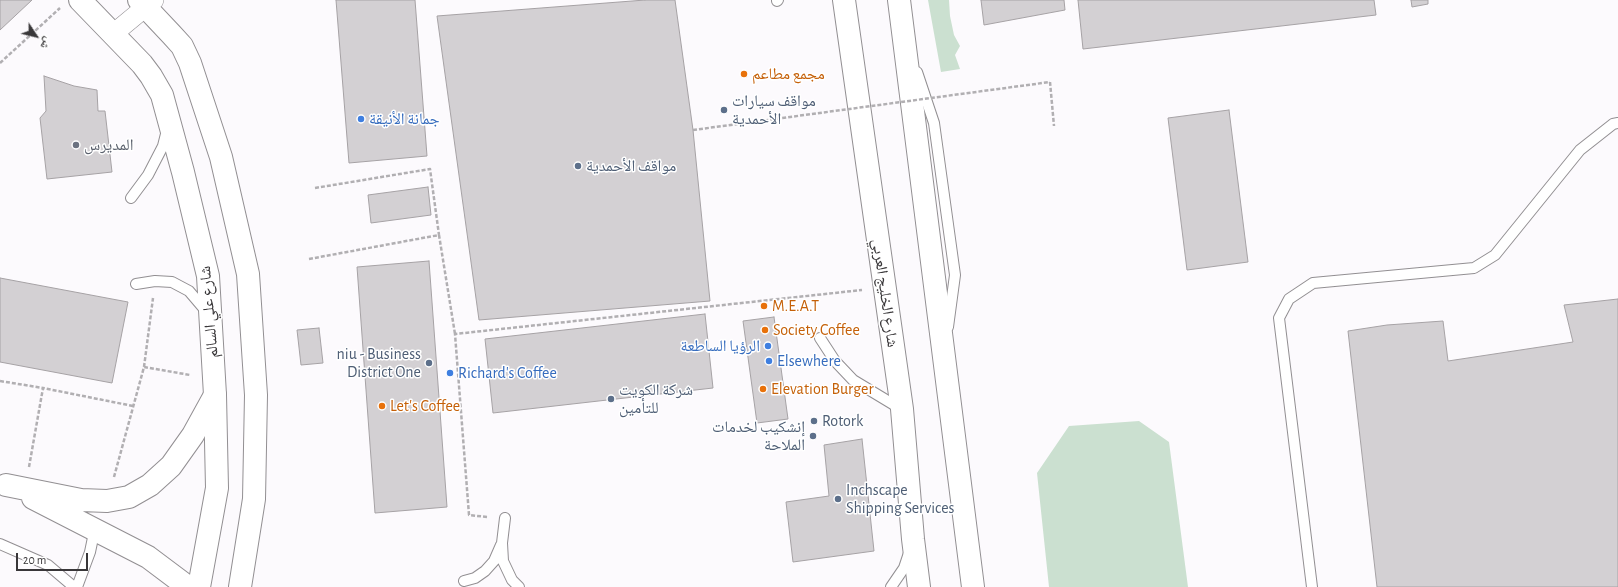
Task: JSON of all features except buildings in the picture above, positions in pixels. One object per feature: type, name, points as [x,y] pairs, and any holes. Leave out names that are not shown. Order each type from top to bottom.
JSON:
[{"type":"main road","name":"شارع الخليج العربي","points":[[844,0],[902,410],[913,539],[919,587]]},
{"type":"main road","points":[[900,0],[973,587]]},
{"type":"main road","points":[[146,2],[182,46],[190,63],[221,157],[248,274],[256,395],[254,499],[240,587]]},
{"type":"main road","name":"شارع علي السالم","points":[[72,3],[113,34],[151,76],[162,95],[208,276],[215,387],[217,488],[199,587]]},
{"type":"main road","points":[[10,485],[81,500],[107,501],[129,497],[150,485],[171,466],[192,435],[215,387]]},
{"type":"main road","points":[[10,485],[148,556],[188,587]]},
{"type":"street","points":[[113,34],[146,2]]},
{"type":"lane","points":[[131,198],[148,175],[163,146],[169,122]]},
{"type":"lane","points":[[1312,587],[1279,318],[1289,299],[1313,283],[1474,268],[1495,255],[1580,150],[1613,124],[1618,123]]},
{"type":"lane","points":[[136,284],[155,281],[172,282],[189,291],[204,307],[211,324]]},
{"type":"lane","points":[[820,338],[835,361],[853,380],[902,410]]},
{"type":"lane","points":[[505,518],[502,543],[503,561],[506,570],[519,587]]},
{"type":"lane","points":[[0,544],[48,565],[75,587],[90,552],[95,528]]},
{"type":"lane","points":[[891,587],[904,568],[913,539]]},
{"type":"lane","points":[[464,581],[475,578],[485,572],[494,561],[502,543]]},
{"type":"path","points":[[0,63],[72,3]]},
{"type":"path","points":[[693,130],[1050,82],[1054,126]]},
{"type":"path","points":[[315,188],[430,169],[455,334],[469,515],[505,518]]},
{"type":"path","points":[[309,259],[440,235]]},
{"type":"path","points":[[107,501],[144,367],[155,281]]},
{"type":"path","points":[[455,334],[885,288]]},
{"type":"path","points":[[144,367],[215,387]]},
{"type":"path","points":[[0,380],[133,406]]},
{"type":"path","points":[[10,485],[43,388]]},
{"type":"green space","points":[[928,0],[949,0],[950,16],[954,35],[960,46],[955,55],[960,69],[941,72]]},
{"type":"green space","points":[[1139,421],[1169,442],[1188,587],[1049,587],[1037,473],[1069,426]]},
{"type":"place","name":"مجمع مطاعم","points":[[744,74]]},
{"type":"place","name":"مواقف سيارات الأحمدية","points":[[724,110]]},
{"type":"place","name":"جمانة الأنيقة","points":[[361,119]]},
{"type":"place","name":"المديرس","points":[[76,145]]},
{"type":"place","name":"مواقف الأحمدية","points":[[578,166]]},
{"type":"place","name":"M.E.A.T","points":[[764,306]]},
{"type":"place","name":"Society Coffee","points":[[765,330]]},
{"type":"place","name":"الرؤيا الساطعة","points":[[768,346]]},
{"type":"place","name":"Elsewhere","points":[[769,361]]},
{"type":"place","name":"niu - Business District One","points":[[429,363]]},
{"type":"place","name":"Richard's Coffee","points":[[450,373]]},
{"type":"place","name":"Elevation Burger","points":[[763,389]]},
{"type":"place","name":"شركة الكويت للتأمين","points":[[611,399]]},
{"type":"place","name":"Let's Coffee","points":[[382,406]]},
{"type":"place","name":"Rotork","points":[[814,421]]},
{"type":"place","name":"إنشكيب لخدمات الملاحة","points":[[813,436]]},
{"type":"place","name":"Inchscape Shipping Services","points":[[838,499]]}]
